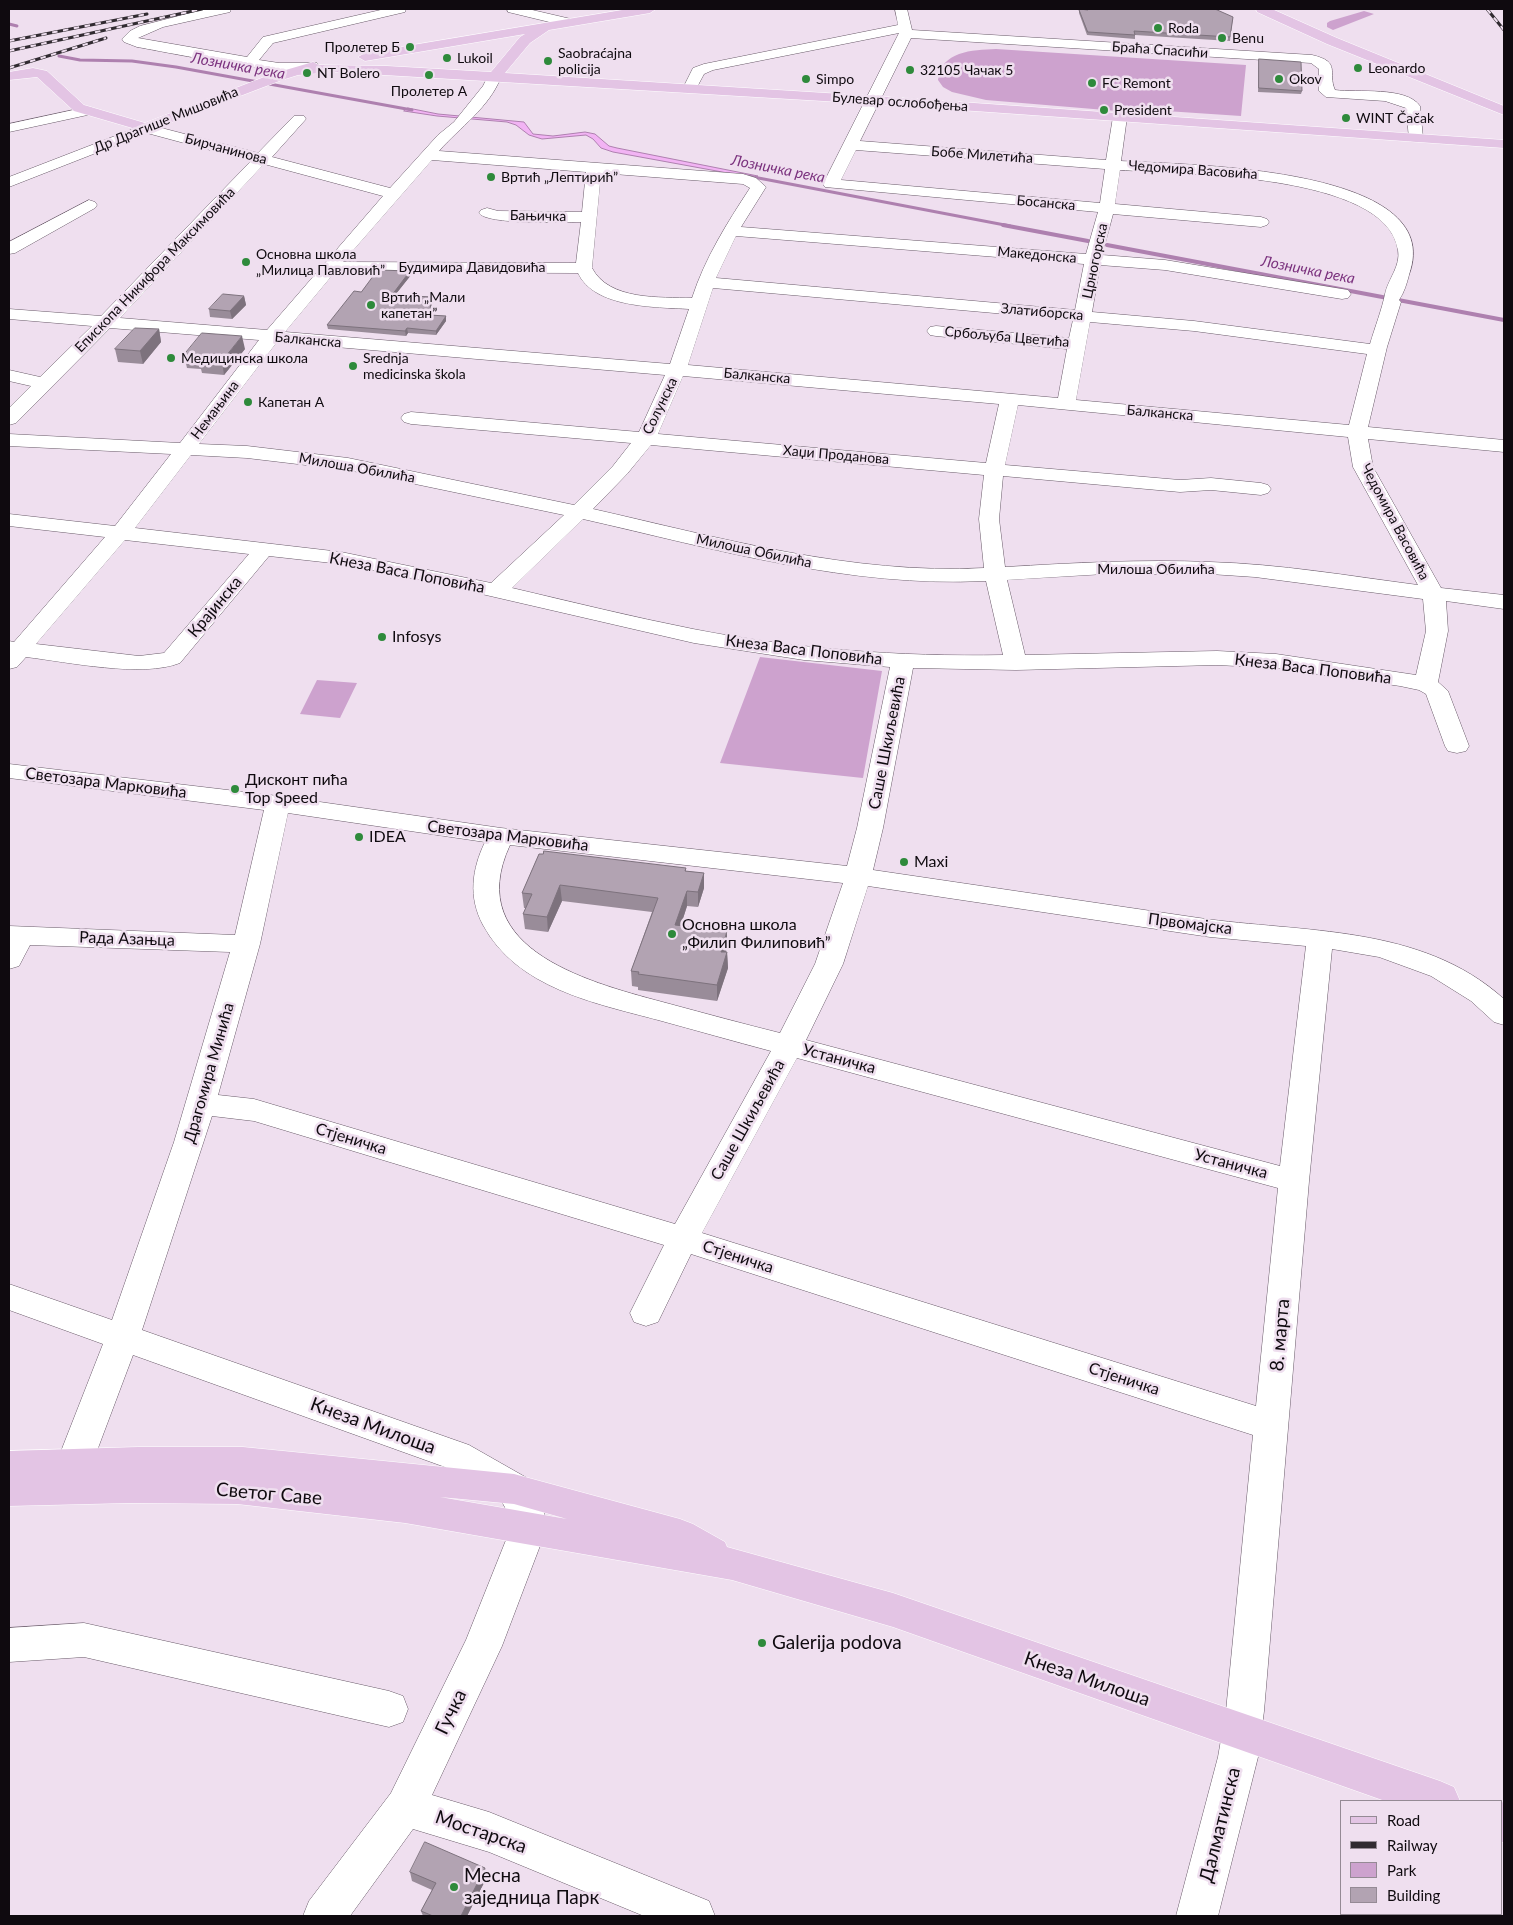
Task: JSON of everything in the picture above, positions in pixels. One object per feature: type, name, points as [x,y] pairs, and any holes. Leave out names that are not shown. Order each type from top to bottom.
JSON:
[{"type":"main road","name":"Др Драгише Мишовића","points":[[146,128],[264,82],[288,70],[551,24],[650,9]]},
{"type":"main road","points":[[1262,9],[1504,111]]},
{"type":"main road","name":"Немањина","points":[[495,77],[513,52],[530,35],[551,24]]},
{"type":"main road","points":[[477,37],[508,40],[514,46],[513,52]]},
{"type":"main road","points":[[387,70],[375,67],[370,63],[398,52]]},
{"type":"main road","points":[[288,70],[333,68],[387,70],[495,77],[504,81],[527,79]]},
{"type":"main road","points":[[495,77],[506,73],[527,79]]},
{"type":"main road","name":"Бирчанинова","points":[[9,78],[42,74],[87,112],[146,128]]},
{"type":"main road","name":"Булевар ослобођења","points":[[527,79],[874,100],[1504,144]]},
{"type":"main road","name":"Светог Саве","points":[[9,1491],[71,1477],[244,1462],[514,1489]]},
{"type":"main road","name":"Светог Саве","points":[[9,1466],[130,1488],[237,1489],[406,1507],[528,1530]]},
{"type":"main road","name":"Кнеза Милоша","points":[[514,1489],[680,1535],[732,1564]]},
{"type":"main road","name":"Кнеза Милоша","points":[[528,1530],[732,1564],[893,1610],[1437,1800]]},
{"type":"street","points":[[225,9],[152,27],[134,33],[129,39],[137,43],[288,70]]},
{"type":"street","points":[[250,62],[268,40],[400,9]]},
{"type":"street","points":[[513,9],[566,22]]},
{"type":"street","points":[[852,145],[905,32],[901,9]]},
{"type":"street","name":"Браћа Спасићи","points":[[690,88],[698,71],[709,67],[890,30],[1312,59]]},
{"type":"street","points":[[1312,59],[1321,55],[1323,48],[1320,40],[1313,32]]},
{"type":"street","points":[[1312,59],[1323,63],[1326,68],[1326,90],[1332,94],[1390,98],[1409,103],[1413,106],[1416,138]]},
{"type":"street","name":"Немањина","points":[[444,138],[455,116],[480,85],[476,79],[466,75]]},
{"type":"street","name":"Немањина","points":[[12,653],[119,534],[272,336],[394,194],[444,138],[459,125],[495,77]]},
{"type":"street","points":[[9,128],[87,112]]},
{"type":"street","name":"Црногорска","points":[[1066,404],[1093,259],[1107,208],[1120,117]]},
{"type":"street","name":"Епископа Никифора Максимовића","points":[[9,419],[105,323],[299,118]]},
{"type":"street","name":"Бирчанинова","points":[[146,128],[394,194]]},
{"type":"street","name":"Др Драгише Мишовића","points":[[9,182],[146,128]]},
{"type":"street","name":"Бобе Милетића","points":[[852,145],[1112,165]]},
{"type":"street","name":"Босанска","points":[[852,145],[831,184],[1262,222]]},
{"type":"street","points":[[430,155],[594,167],[584,268],[585,276],[589,282],[620,296],[640,300],[698,304]]},
{"type":"street","name":"Чедомира Васовића","points":[[1112,165],[1285,178],[1329,188],[1363,201],[1392,220],[1406,242],[1408,253],[1377,350],[1357,431],[1362,467],[1434,594],[1437,631],[1426,684]]},
{"type":"street","name":"Солунска","points":[[496,591],[579,512],[620,470],[646,438],[677,369],[706,282],[730,231],[758,188],[753,182],[743,179],[594,167]]},
{"type":"street","points":[[9,250],[89,205]]},
{"type":"street","name":"Бањичка","points":[[487,212],[497,216],[589,217]]},
{"type":"street","name":"Македонска","points":[[730,231],[1093,259],[1202,270],[1342,294]]},
{"type":"street","name":"Будимира Давидовића","points":[[330,267],[584,268]]},
{"type":"street","name":"Златиборска","points":[[706,282],[1194,326],[1377,350]]},
{"type":"street","name":"Балканска","points":[[9,314],[677,369],[1504,446]]},
{"type":"street","name":"Србољуба Цветића","points":[[936,331],[1077,344]]},
{"type":"street","points":[[9,375],[45,384]]},
{"type":"street","points":[[1010,399],[994,470],[989,518],[995,574],[1016,663]]},
{"type":"street","name":"Хаџи Проданова","points":[[411,418],[1180,486],[1211,484],[1261,489]]},
{"type":"street","name":"Милоша Обилића","points":[[9,440],[256,452],[348,464],[579,512],[749,551],[846,569],[922,576],[1105,568],[1210,568],[1255,571],[1504,602]]},
{"type":"street","name":"Кнеза Васа Поповића","points":[[9,520],[341,558],[694,636],[804,653],[903,661],[1016,663],[1217,658],[1276,661],[1426,684]]},
{"type":"street","name":"Крајинска","points":[[12,653],[139,663],[162,662],[172,658],[265,548]]},
{"type":"street","name":"Саше Шкиљевића","points":[[646,1312],[789,1045],[829,964],[858,876],[870,828],[903,661]]},
{"type":"street","points":[[1426,684],[1436,691],[1458,746]]},
{"type":"street","name":"Светозара Марковића","points":[[9,771],[278,804],[501,836],[858,876]]},
{"type":"street","name":"Драгомира Минића","points":[[71,1477],[124,1337],[168,1211],[246,944],[278,804]]},
{"type":"street","name":"Устаничка","points":[[501,836],[488,862],[484,883],[488,909],[498,931],[528,962],[573,985],[615,999],[1294,1181]]},
{"type":"street","name":"Првомајска","points":[[858,876],[1210,928],[1320,938],[1383,949],[1441,969],[1480,994],[1504,1015]]},
{"type":"street","points":[[9,960],[15,935]]},
{"type":"street","name":"Рада Азањца","points":[[15,935],[246,944]]},
{"type":"street","name":"8. марта","points":[[1242,1733],[1294,1181],[1320,938]]},
{"type":"street","name":"Стјеничка","points":[[200,1104],[254,1110],[683,1240],[1272,1426]]},
{"type":"street","name":"Кнеза Милоша","points":[[9,1297],[457,1456],[514,1489]]},
{"type":"street","points":[[514,1489],[526,1511],[528,1530]]},
{"type":"street","name":"Гучка","points":[[324,1916],[405,1807],[482,1646],[528,1530]]},
{"type":"street","points":[[9,1645],[84,1640],[389,1709]]},
{"type":"street","name":"Далматинска","points":[[1197,1916],[1238,1758],[1242,1733]]},
{"type":"street","name":"Мостарска","points":[[405,1807],[489,1832],[694,1916]]},
{"type":"green space","points":[[1364,11],[1374,14],[1333,30],[1327,27],[1327,23],[1330,21]]},
{"type":"green space","name":"FC Remont","points":[[996,49],[1246,65],[1241,116],[1166,111],[1165,115],[986,100],[952,92],[943,87],[938,80],[940,70],[951,58],[977,50]]},
{"type":"green space","points":[[760,657],[882,671],[863,778],[720,763]]},
{"type":"green space","points":[[317,680],[357,683],[340,718],[300,714]]},
{"type":"shaded area","points":[[408,108],[438,114],[524,122],[533,134],[553,136],[585,132],[595,134],[609,146],[758,176],[755,178],[613,152],[601,148],[593,139],[586,135],[542,139],[529,135],[516,125],[507,122],[404,111]]},
{"type":"building","name":"Roda","points":[[1079,9],[1215,9],[1233,17],[1230,37],[1134,31],[1135,35],[1088,32]]},
{"type":"building","name":"Okov","points":[[1259,59],[1301,62],[1302,91],[1259,88]]},
{"type":"building","name":"Вртић „Мали капетан”","points":[[378,270],[410,271],[392,295],[432,297],[429,315],[446,316],[436,331],[407,328],[405,331],[327,325],[354,291],[361,292]]},
{"type":"building","points":[[223,294],[244,296],[230,311],[209,309]]},
{"type":"building","points":[[135,328],[159,329],[140,351],[115,349]]},
{"type":"building","points":[[202,333],[242,336],[222,361],[199,360],[202,356],[184,355]]},
{"type":"building","name":"Основна школа „Филип Филиповић”","points":[[544,851],[686,868],[685,871],[704,873],[698,892],[687,891],[675,925],[727,931],[721,952],[727,952],[717,985],[638,974],[639,972],[631,971],[658,898],[560,885],[547,917],[523,914],[532,894],[522,893],[539,854],[543,854]]},
{"type":"building","name":"Месна заједница Парк","points":[[425,1842],[485,1868],[461,1916],[433,1916],[421,1911],[436,1883],[410,1872]]},
{"type":"waterway","name":"Лозничка река","points":[[9,24],[17,26]]},
{"type":"waterway","name":"Лозничка река","points":[[59,56],[80,60],[132,61],[176,67],[412,110]]},
{"type":"waterway","name":"Лозничка река","points":[[748,176],[1010,226]]},
{"type":"waterway","name":"Лозничка река","points":[[1003,225],[1088,241]]},
{"type":"waterway","name":"Лозничка река","points":[[1107,245],[1504,320]]},
{"type":"railway","points":[[9,51],[202,9]]},
{"type":"railway","points":[[1487,9],[1504,30]]},
{"type":"railway","points":[[9,41],[147,14]]},
{"type":"railway","points":[[9,68],[106,38]]},
{"type":"place","name":"Roda","points":[[1158,28]]},
{"type":"place","name":"Benu","points":[[1222,38]]},
{"type":"place","name":"Пролетер Б","points":[[410,47]]},
{"type":"place","name":"Lukoil","points":[[447,58]]},
{"type":"place","name":"Saobraćajna policija","points":[[548,61]]},
{"type":"place","name":"Leonardo","points":[[1358,68]]},
{"type":"place","name":"32105 Чачак 5","points":[[910,70]]},
{"type":"place","name":"NT Bolero","points":[[307,73]]},
{"type":"place","name":"Пролетер А","points":[[429,75]]},
{"type":"place","name":"Simpo","points":[[806,79]]},
{"type":"place","name":"Okov","points":[[1279,79]]},
{"type":"place","name":"FC Remont","points":[[1092,83]]},
{"type":"place","name":"President","points":[[1104,110]]},
{"type":"place","name":"WINT Čačak","points":[[1346,118]]},
{"type":"place","name":"Вртић „Лептирић”","points":[[491,177]]},
{"type":"place","name":"Основна школа „Милица Павловић”","points":[[246,262]]},
{"type":"place","name":"Вртић „Мали капетан”","points":[[371,305]]},
{"type":"place","name":"Медицинска школа","points":[[171,358]]},
{"type":"place","name":"Srednja medicinska škola","points":[[353,366]]},
{"type":"place","name":"Капетан А","points":[[248,402]]},
{"type":"place","name":"Infosys","points":[[382,637]]},
{"type":"place","name":"Дисконт пића Top Speed","points":[[235,789]]},
{"type":"place","name":"IDEA","points":[[359,837]]},
{"type":"place","name":"Maxi","points":[[904,862]]},
{"type":"place","name":"Основна школа „Филип Филиповић”","points":[[672,934]]},
{"type":"place","name":"Galerija podova","points":[[762,1643]]},
{"type":"place","name":"Месна заједница Парк","points":[[454,1887]]}]
